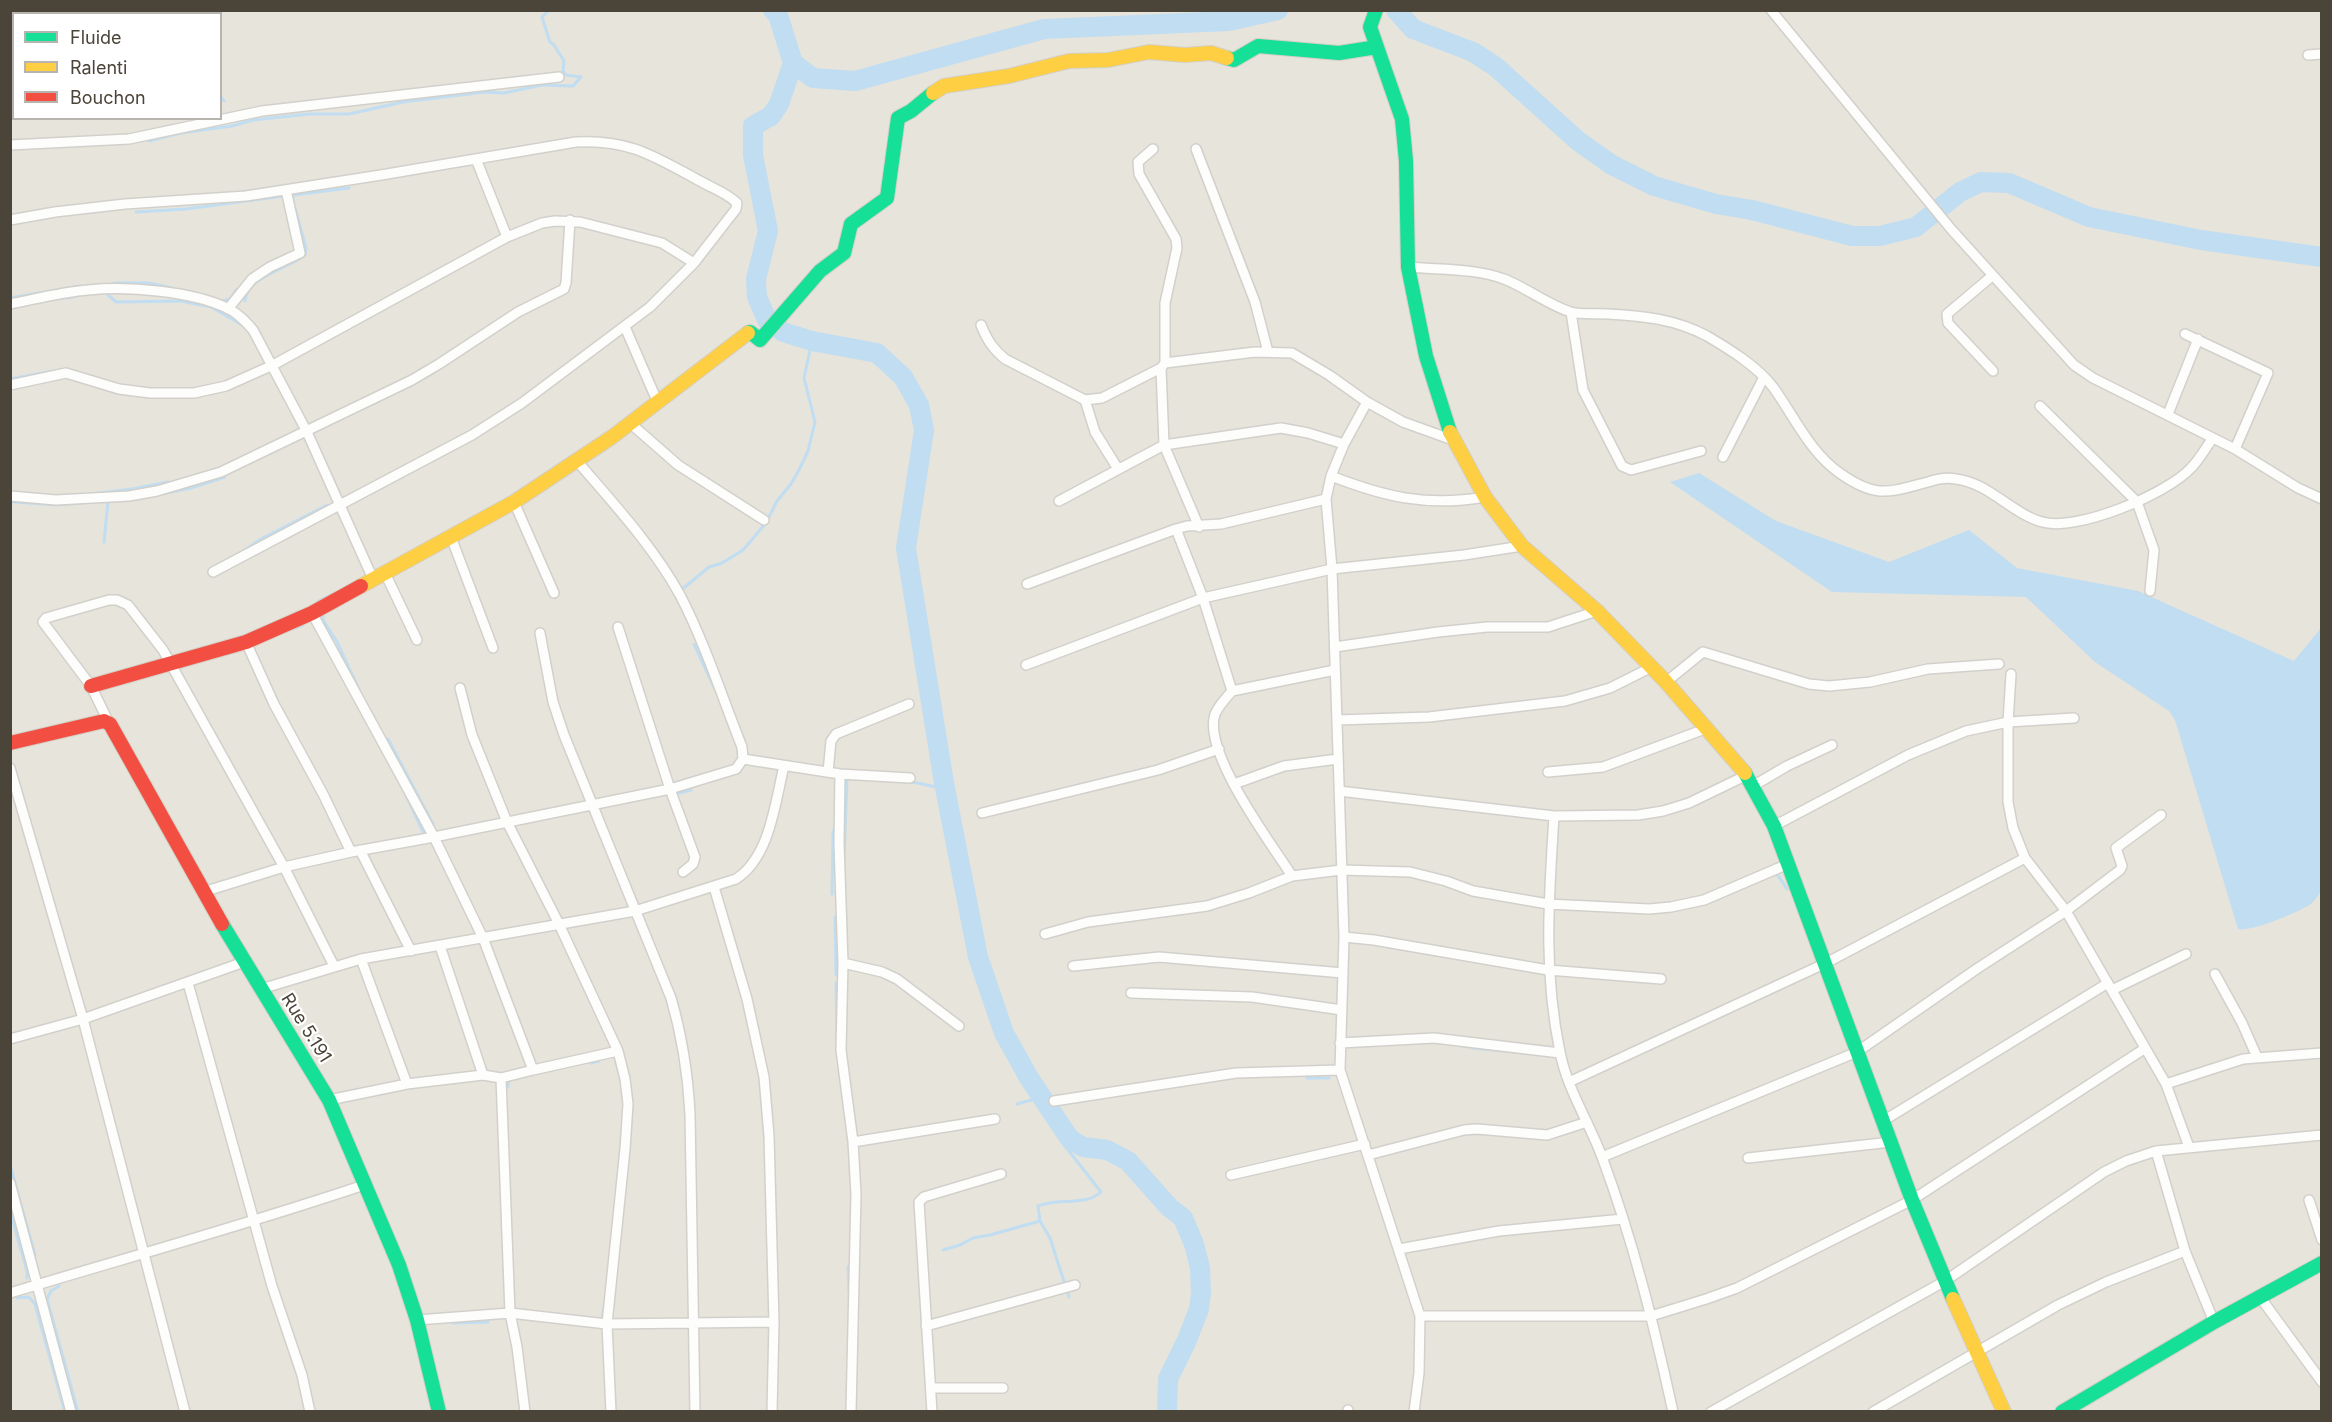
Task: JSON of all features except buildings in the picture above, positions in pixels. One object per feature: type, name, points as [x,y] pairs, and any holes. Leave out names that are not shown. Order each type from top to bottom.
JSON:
[{"type":"street","points":[[1376,10],[1370,27],[1402,119],[1406,161],[1408,267],[1426,356],[1453,440],[1485,497],[1522,546],[1597,611],[1652,667],[1750,780],[1774,826],[1912,1200],[1976,1353],[2004,1412]]},
{"type":"street","points":[[1771,10],[1939,216],[2074,365],[2093,378],[2235,449],[2298,488],[2322,499]]},
{"type":"street","points":[[91,686],[246,642],[312,613],[514,502],[658,403],[750,332],[760,340],[820,271],[844,253],[851,224],[887,198],[898,118],[911,111],[925,97],[944,86],[1009,76],[1069,61],[1108,60],[1149,52],[1185,55],[1210,53],[1234,60],[1258,45],[1339,52],[1377,47]]},
{"type":"street","points":[[2308,56],[2322,54]]},
{"type":"street","points":[[224,116],[559,77]]},
{"type":"street","points":[[10,145],[129,139],[207,120]]},
{"type":"street","points":[[10,220],[78,209],[246,196],[576,142],[595,141],[613,142],[649,153],[737,203],[736,209],[694,263],[669,289],[625,327],[496,420],[340,506],[213,572]]},
{"type":"street","points":[[1153,149],[1138,162],[1139,174],[1176,239],[1177,248],[1165,303],[1164,445],[1199,527]]},
{"type":"street","points":[[1196,149],[1254,302],[1268,352]]},
{"type":"street","points":[[476,159],[507,237]]},
{"type":"street","points":[[228,309],[252,279],[270,267],[300,253],[286,190]]},
{"type":"street","points":[[10,385],[66,373],[134,392],[194,393],[226,386],[273,365],[507,237],[542,223],[570,220],[603,226],[662,243],[694,263]]},
{"type":"street","points":[[10,496],[56,500],[102,499],[157,491],[221,472],[307,432],[430,370],[518,312],[564,289],[570,220]]},
{"type":"street","points":[[1408,267],[1482,274],[1503,279],[1571,312],[1652,317],[1682,324],[1708,337],[1764,377],[1821,455],[1838,473],[1860,486],[1879,492],[1900,490],[1939,479],[1955,478],[1972,483],[2037,519],[2063,523],[2089,518],[2136,502],[2175,482],[2191,468],[2213,438]]},
{"type":"street","points":[[1992,276],[1946,318],[1948,323],[1993,371]]},
{"type":"street","points":[[10,304],[87,290],[131,289],[170,293],[228,309],[243,319],[253,330],[273,365],[307,432],[340,506],[417,640]]},
{"type":"street","points":[[1571,312],[1583,390],[1622,466],[1631,470],[1701,451]]},
{"type":"street","points":[[981,325],[994,350],[1005,359],[1085,400],[1102,398],[1163,365],[1268,352],[1292,353],[1367,402],[1416,429],[1453,440]]},
{"type":"street","points":[[625,327],[658,403]]},
{"type":"street","points":[[2185,334],[2268,373],[2235,449]]},
{"type":"street","points":[[2168,414],[2198,339]]},
{"type":"street","points":[[1723,457],[1764,377]]},
{"type":"street","points":[[1085,400],[1095,432],[1118,469]]},
{"type":"street","points":[[1367,402],[1344,444],[1331,476],[1326,499],[1332,569],[1344,937],[1340,1070],[1420,1316],[1419,1373],[1414,1412]]},
{"type":"street","points":[[2040,406],[2136,502],[2154,549],[2150,591]]},
{"type":"street","points":[[630,423],[678,465],[764,520]]},
{"type":"street","points":[[1059,501],[1164,445],[1281,428],[1344,444]]},
{"type":"street","points":[[203,892],[284,867],[355,851],[593,806],[670,789],[736,769],[743,759],[742,747],[679,593],[628,521],[577,460]]},
{"type":"street","points":[[1331,476],[1378,493],[1420,500],[1455,502],[1485,497]]},
{"type":"street","points":[[1027,584],[1176,529],[1221,524],[1326,499]]},
{"type":"street","points":[[514,502],[554,593]]},
{"type":"street","points":[[1176,529],[1203,598],[1232,692]]},
{"type":"street","points":[[451,537],[494,648]]},
{"type":"street","points":[[1026,665],[1203,598],[1332,569],[1464,555],[1522,546]]},
{"type":"street","name":"Rue 5.191","points":[[170,662],[156,640],[123,601],[109,600],[46,618],[44,624],[91,686],[203,892],[329,1100],[367,1184],[399,1265],[417,1320],[439,1412]]},
{"type":"street","points":[[1335,647],[1487,627],[1548,627],[1597,611]]},
{"type":"street","points":[[312,613],[434,837],[483,938],[533,1070]]},
{"type":"street","points":[[618,627],[670,789],[695,857],[693,864],[683,872]]},
{"type":"street","points":[[540,633],[558,719],[670,998],[684,1056],[690,1114],[695,1412]]},
{"type":"street","points":[[246,642],[274,704],[411,951]]},
{"type":"street","points":[[1666,682],[1701,653],[1706,652],[1809,684],[1829,686],[1870,682],[1928,669],[1999,664]]},
{"type":"street","points":[[170,662],[284,867],[334,966]]},
{"type":"street","points":[[1337,720],[1429,717],[1565,701],[1610,688],[1652,667]]},
{"type":"street","points":[[1292,876],[1226,771],[1214,729],[1215,715],[1232,692],[1335,670]]},
{"type":"street","points":[[2011,674],[2008,722],[2008,802],[2013,828],[2025,858],[2066,912],[2166,1084],[2189,1147]]},
{"type":"street","points":[[460,688],[472,735],[507,822],[558,922],[618,1051],[625,1079],[628,1104],[607,1324],[611,1412]]},
{"type":"street","points":[[828,772],[831,741],[836,734],[909,704]]},
{"type":"street","points":[[1774,826],[1908,755],[1966,730],[2008,722],[2074,718]]},
{"type":"street","points":[[10,743],[108,721]]},
{"type":"street","points":[[1548,772],[1603,767],[1706,729]]},
{"type":"street","points":[[1339,791],[1554,816],[1638,815],[1663,811],[1689,803],[1787,766],[1832,746]]},
{"type":"street","points":[[982,813],[1158,770],[1219,749]]},
{"type":"street","points":[[743,759],[840,774],[910,778]]},
{"type":"street","points":[[1234,784],[1284,766],[1338,759]]},
{"type":"street","points":[[261,989],[361,959],[635,910],[736,879],[745,873],[758,856],[768,830],[784,766]]},
{"type":"street","points":[[10,768],[82,1019],[186,1412]]},
{"type":"street","points":[[840,774],[839,843],[843,963],[841,1050],[853,1142],[856,1194],[851,1412]]},
{"type":"street","points":[[1602,1157],[1857,1052],[1978,968],[2066,912],[2121,869],[2116,848],[2161,815]]},
{"type":"street","points":[[1554,816],[1548,904],[1548,970],[1560,1053],[1569,1082],[1602,1157],[1623,1219],[1652,1316],[1673,1412]]},
{"type":"street","points":[[1569,1082],[1826,963],[2025,858]]},
{"type":"street","points":[[1045,934],[1088,922],[1208,906],[1292,876],[1341,870],[1410,872],[1446,880],[1473,891],[1548,904],[1649,909],[1704,900],[1788,864]]},
{"type":"street","points":[[714,887],[747,999],[764,1077],[769,1136],[774,1322],[772,1412]]},
{"type":"street","points":[[1344,937],[1374,940],[1548,970],[1661,979]]},
{"type":"street","points":[[441,946],[483,1075]]},
{"type":"street","points":[[1883,1121],[2110,986],[2186,954]]},
{"type":"street","points":[[1073,966],[1159,957],[1343,974]]},
{"type":"street","points":[[361,959],[407,1084]]},
{"type":"street","points":[[10,1039],[82,1019],[244,962]]},
{"type":"street","points":[[843,963],[882,972],[897,979],[959,1026]]},
{"type":"street","points":[[2215,974],[2238,1015],[2257,1057]]},
{"type":"street","points":[[188,983],[272,1286],[302,1375],[310,1412]]},
{"type":"street","points":[[1131,993],[1252,997],[1342,1010]]},
{"type":"street","points":[[1340,1043],[1434,1038],[1560,1053]]},
{"type":"street","points":[[1420,1316],[1652,1316],[1737,1288],[1912,1200],[2026,1128],[2144,1049]]},
{"type":"street","points":[[329,1100],[407,1084],[483,1075],[501,1078],[618,1051]]},
{"type":"street","points":[[2166,1084],[2227,1063],[2257,1057],[2322,1053]]},
{"type":"street","points":[[1054,1101],[1236,1073],[1340,1070]]},
{"type":"street","points":[[501,1078],[510,1313],[517,1347],[525,1412]]},
{"type":"street","points":[[853,1142],[995,1119]]},
{"type":"street","points":[[1368,1155],[1464,1130],[1547,1135],[1587,1122]]},
{"type":"street","points":[[1711,1412],[1945,1281],[2104,1172],[2126,1161],[2156,1152],[2189,1147],[2322,1134]]},
{"type":"street","points":[[1748,1158],[1891,1142]]},
{"type":"street","points":[[1231,1175],[1365,1144]]},
{"type":"street","points":[[2156,1152],[2185,1251],[2214,1322]]},
{"type":"street","points":[[932,1412],[919,1202],[924,1197],[1001,1174]]},
{"type":"street","points":[[10,1183],[71,1412]]},
{"type":"street","points":[[10,1293],[143,1252],[254,1222],[367,1184]]},
{"type":"street","points":[[2309,1200],[2322,1240]]},
{"type":"street","points":[[1399,1249],[1499,1231],[1623,1219]]},
{"type":"street","points":[[1873,1412],[2058,1305],[2106,1282],[2185,1251]]},
{"type":"street","points":[[2062,1412],[2214,1322],[2322,1263]]},
{"type":"street","points":[[926,1326],[1075,1285]]},
{"type":"street","points":[[2260,1297],[2322,1382]]},
{"type":"street","points":[[417,1320],[510,1313],[607,1324],[774,1322]]},
{"type":"street","points":[[931,1388],[1003,1388]]},
{"type":"shaded area","points":[[11,11],[2321,11],[2321,1411],[11,1411]]},
{"type":"water","points":[[1699,473],[1776,521],[1889,562],[1969,530],[2017,568],[2138,591],[2294,661],[2321,628],[2321,891],[2319,895],[2308,906],[2284,917],[2253,928],[2238,929],[2175,720],[2169,711],[2095,662],[2026,597],[1832,592],[1670,482]]},
{"type":"waterway","points":[[149,141],[253,120],[309,114],[349,114],[403,102],[485,92],[504,93],[542,85],[573,86],[581,77],[566,75],[563,71],[564,61],[550,42],[542,17],[549,10]]},
{"type":"waterway","points":[[773,10],[778,15],[793,63],[813,78],[855,81],[1044,29],[1229,21],[1278,10]]},
{"type":"waterway","points":[[1396,10],[1413,29],[1473,52],[1496,67],[1578,141],[1612,165],[1654,186],[1716,204],[1752,210],[1852,236],[1880,236],[1916,227],[1960,192],[1981,182],[2009,183],[2089,217],[2201,240],[2322,257]]},
{"type":"waterway","points":[[793,63],[779,104],[771,116],[753,126],[753,155],[768,231],[756,279],[757,297],[767,320],[783,332],[812,341],[877,353],[903,377],[919,405],[924,430],[906,548],[944,783],[978,957],[1004,1033],[1029,1078],[1070,1139],[1083,1147],[1107,1150],[1128,1161],[1169,1207],[1183,1218],[1194,1244],[1200,1268],[1199,1309],[1168,1379],[1167,1412]]},
{"type":"waterway","points":[[236,193],[310,182]]},
{"type":"waterway","points":[[293,202],[293,195],[349,188]]},
{"type":"waterway","points":[[136,212],[186,209],[284,196]]},
{"type":"waterway","points":[[245,301],[247,293],[260,279],[305,255],[306,248],[295,208]]},
{"type":"waterway","points":[[114,283],[149,283],[172,288]]},
{"type":"waterway","points":[[10,298],[80,286]]},
{"type":"waterway","points":[[222,301],[230,299],[236,290]]},
{"type":"waterway","points":[[68,298],[81,295]]},
{"type":"waterway","points":[[108,295],[116,302],[181,301],[211,307],[244,326]]},
{"type":"waterway","points":[[53,299],[65,298]]},
{"type":"waterway","points":[[680,591],[709,567],[722,563],[743,550],[766,523],[777,501],[799,470],[808,451],[815,422],[804,378],[812,341]]},
{"type":"waterway","points":[[10,379],[59,370]]},
{"type":"waterway","points":[[166,493],[225,477]]},
{"type":"waterway","points":[[90,494],[168,482],[169,485]]},
{"type":"waterway","points":[[104,542],[108,501]]},
{"type":"waterway","points":[[15,502],[57,505],[83,503]]},
{"type":"waterway","points":[[242,552],[261,539],[327,505]]},
{"type":"waterway","points":[[318,601],[335,593]]},
{"type":"waterway","points":[[326,612],[323,614],[323,620],[337,642],[361,694]]},
{"type":"waterway","points":[[289,630],[303,625]]},
{"type":"waterway","points":[[694,644],[715,689]]},
{"type":"waterway","points":[[388,739],[433,824]]},
{"type":"waterway","points":[[844,860],[847,778]]},
{"type":"waterway","points":[[908,781],[936,787],[944,783]]},
{"type":"waterway","points":[[679,793],[691,790]]},
{"type":"waterway","points":[[405,793],[425,836]]},
{"type":"waterway","points":[[832,894],[833,833],[836,824]]},
{"type":"waterway","points":[[1775,871],[1787,889]]},
{"type":"waterway","points":[[835,917],[836,975]]},
{"type":"waterway","points":[[836,983],[837,1041]]},
{"type":"waterway","points":[[1458,1045],[1468,1047]]},
{"type":"waterway","points":[[1472,1048],[1527,1053]]},
{"type":"waterway","points":[[591,1063],[599,1061]]},
{"type":"waterway","points":[[508,1087],[509,1077]]},
{"type":"waterway","points":[[1307,1078],[1329,1078]]},
{"type":"waterway","points":[[1017,1104],[1041,1095]]},
{"type":"waterway","points":[[1065,1132],[1065,1146],[1101,1192],[1094,1197],[1079,1201],[1054,1202],[1038,1206],[1040,1221],[1050,1238],[1069,1297]]},
{"type":"waterway","points":[[10,1165],[35,1255]]},
{"type":"waterway","points":[[10,1211],[27,1278]]},
{"type":"waterway","points":[[943,1250],[973,1238],[1040,1221]]},
{"type":"waterway","points":[[848,1267],[849,1291]]},
{"type":"waterway","points":[[59,1286],[51,1291],[47,1299],[78,1412]]},
{"type":"waterway","points":[[602,1320],[606,1295]]},
{"type":"waterway","points":[[17,1298],[29,1297],[35,1304],[65,1412]]},
{"type":"waterway","points":[[453,1323],[488,1322]]},
{"type":"traffic: fast","points":[[1376,10],[1370,27],[1402,119],[1406,161],[1408,267],[1426,356],[1450,432]]},
{"type":"traffic: fast","points":[[1227,58],[1234,60],[1258,46],[1339,53],[1377,47]]},
{"type":"traffic: fast","points":[[748,333],[750,332],[760,340],[820,271],[844,253],[851,224],[887,198],[898,118],[911,111],[933,93]]},
{"type":"traffic: fast","points":[[1745,773],[1774,826],[1912,1200],[1953,1299]]},
{"type":"traffic: fast","points":[[222,924],[329,1100],[399,1265],[417,1320],[439,1412]]},
{"type":"traffic: fast","points":[[2062,1412],[2214,1322],[2322,1263]]},
{"type":"traffic: slow","points":[[933,93],[944,86],[1009,76],[1069,61],[1108,60],[1149,52],[1185,55],[1211,53],[1227,58]]},
{"type":"traffic: slow","points":[[361,586],[514,502],[612,437],[748,333]]},
{"type":"traffic: slow","points":[[1450,432],[1485,497],[1522,546],[1597,611],[1666,682],[1745,773]]},
{"type":"traffic: slow","points":[[1953,1299],[2004,1412]]},
{"type":"traffic: jam","points":[[91,686],[246,642],[312,613],[361,586]]},
{"type":"traffic: jam","points":[[10,743],[104,721],[110,724],[222,924]]}]
